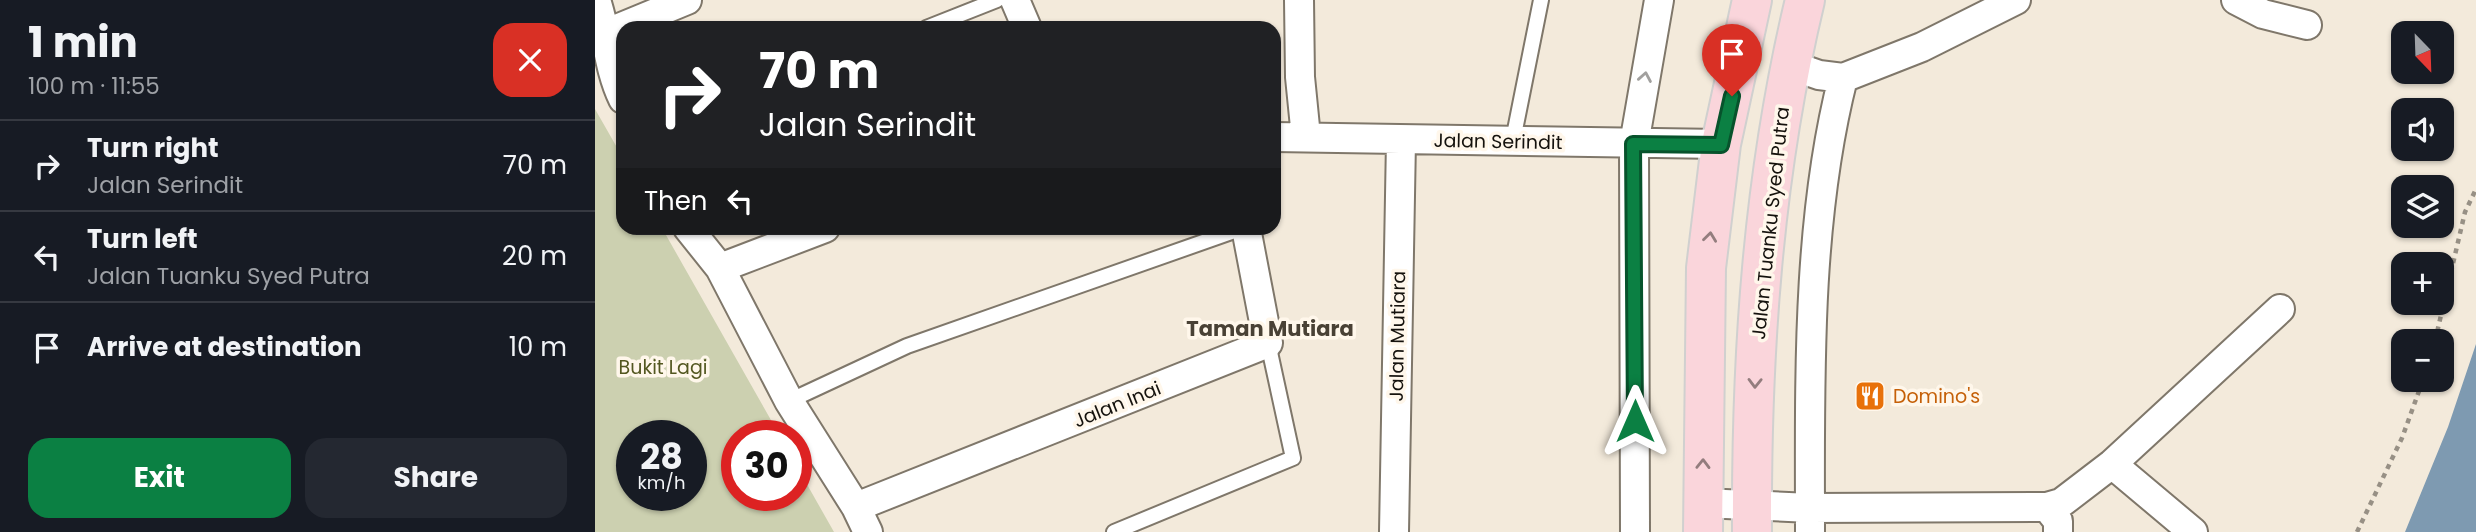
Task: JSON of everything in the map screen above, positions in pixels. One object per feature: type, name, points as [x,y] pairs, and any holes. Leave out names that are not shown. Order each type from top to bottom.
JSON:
[{"type":"main road","points":[[1703,518],[1706,268],[1721,145],[1752,0]]},
{"type":"main road","name":"Jalan Tuanku Syed Putra","points":[[1752,518],[1756,323],[1775,146],[1805,0]]},
{"type":"street","points":[[596,0],[607,33],[612,75],[616,84]]},
{"type":"street","points":[[636,21],[687,0]]},
{"type":"street","points":[[1015,0],[1024,21]]},
{"type":"street","points":[[1299,0],[1300,77],[1306,137]]},
{"type":"street","points":[[1635,532],[1633,144],[1659,0]]},
{"type":"street","points":[[1790,65],[1819,75],[1843,78],[1922,47],[2015,0]]},
{"type":"street","points":[[2236,0],[2263,14],[2307,25]]},
{"type":"street","points":[[607,33],[616,29]]},
{"type":"street","points":[[1810,520],[1815,255],[1829,140],[1843,78]]},
{"type":"street","name":"Jalan Serindit","points":[[1281,137],[1721,145]]},
{"type":"street","name":"Jalan Mutiara","points":[[1394,532],[1401,140]]},
{"type":"street","points":[[694,235],[720,268],[789,401],[862,520]]},
{"type":"street","points":[[720,268],[807,235]]},
{"type":"street","points":[[1246,235],[1268,343]]},
{"type":"street","points":[[1703,518],[2052,520],[2061,503],[2112,464],[2280,309]]},
{"type":"street","name":"Jalan Inai","points":[[862,520],[1268,343]]},
{"type":"street","points":[[2112,464],[2193,532]]},
{"type":"lane","points":[[944,21],[997,0]]},
{"type":"lane","points":[[1513,141],[1541,0]]},
{"type":"lane","points":[[789,401],[907,346],[1225,235]]},
{"type":"lane","points":[[1114,532],[1293,458],[1268,343]]},
{"type":"path","points":[[2438,329],[2465,212],[2476,189]]},
{"type":"path","points":[[2357,532],[2402,438],[2419,392]]},
{"type":"green space","name":"Bukit Lagi","points":[[595,109],[616,146],[616,235],[666,235],[771,420],[721,420],[721,511],[812,511],[812,493],[834,532],[595,532]]},
{"type":"water","points":[[2476,344],[2476,532],[2405,532],[2448,427]]},
{"type":"place","name":"Domino's","points":[[1870,396]]},
{"type":"district","name":"Taman Mutiara","points":[[1270,329]]},
{"type":"route","points":[[1635,421],[1633,144],[1721,145],[1732,96]]}]
